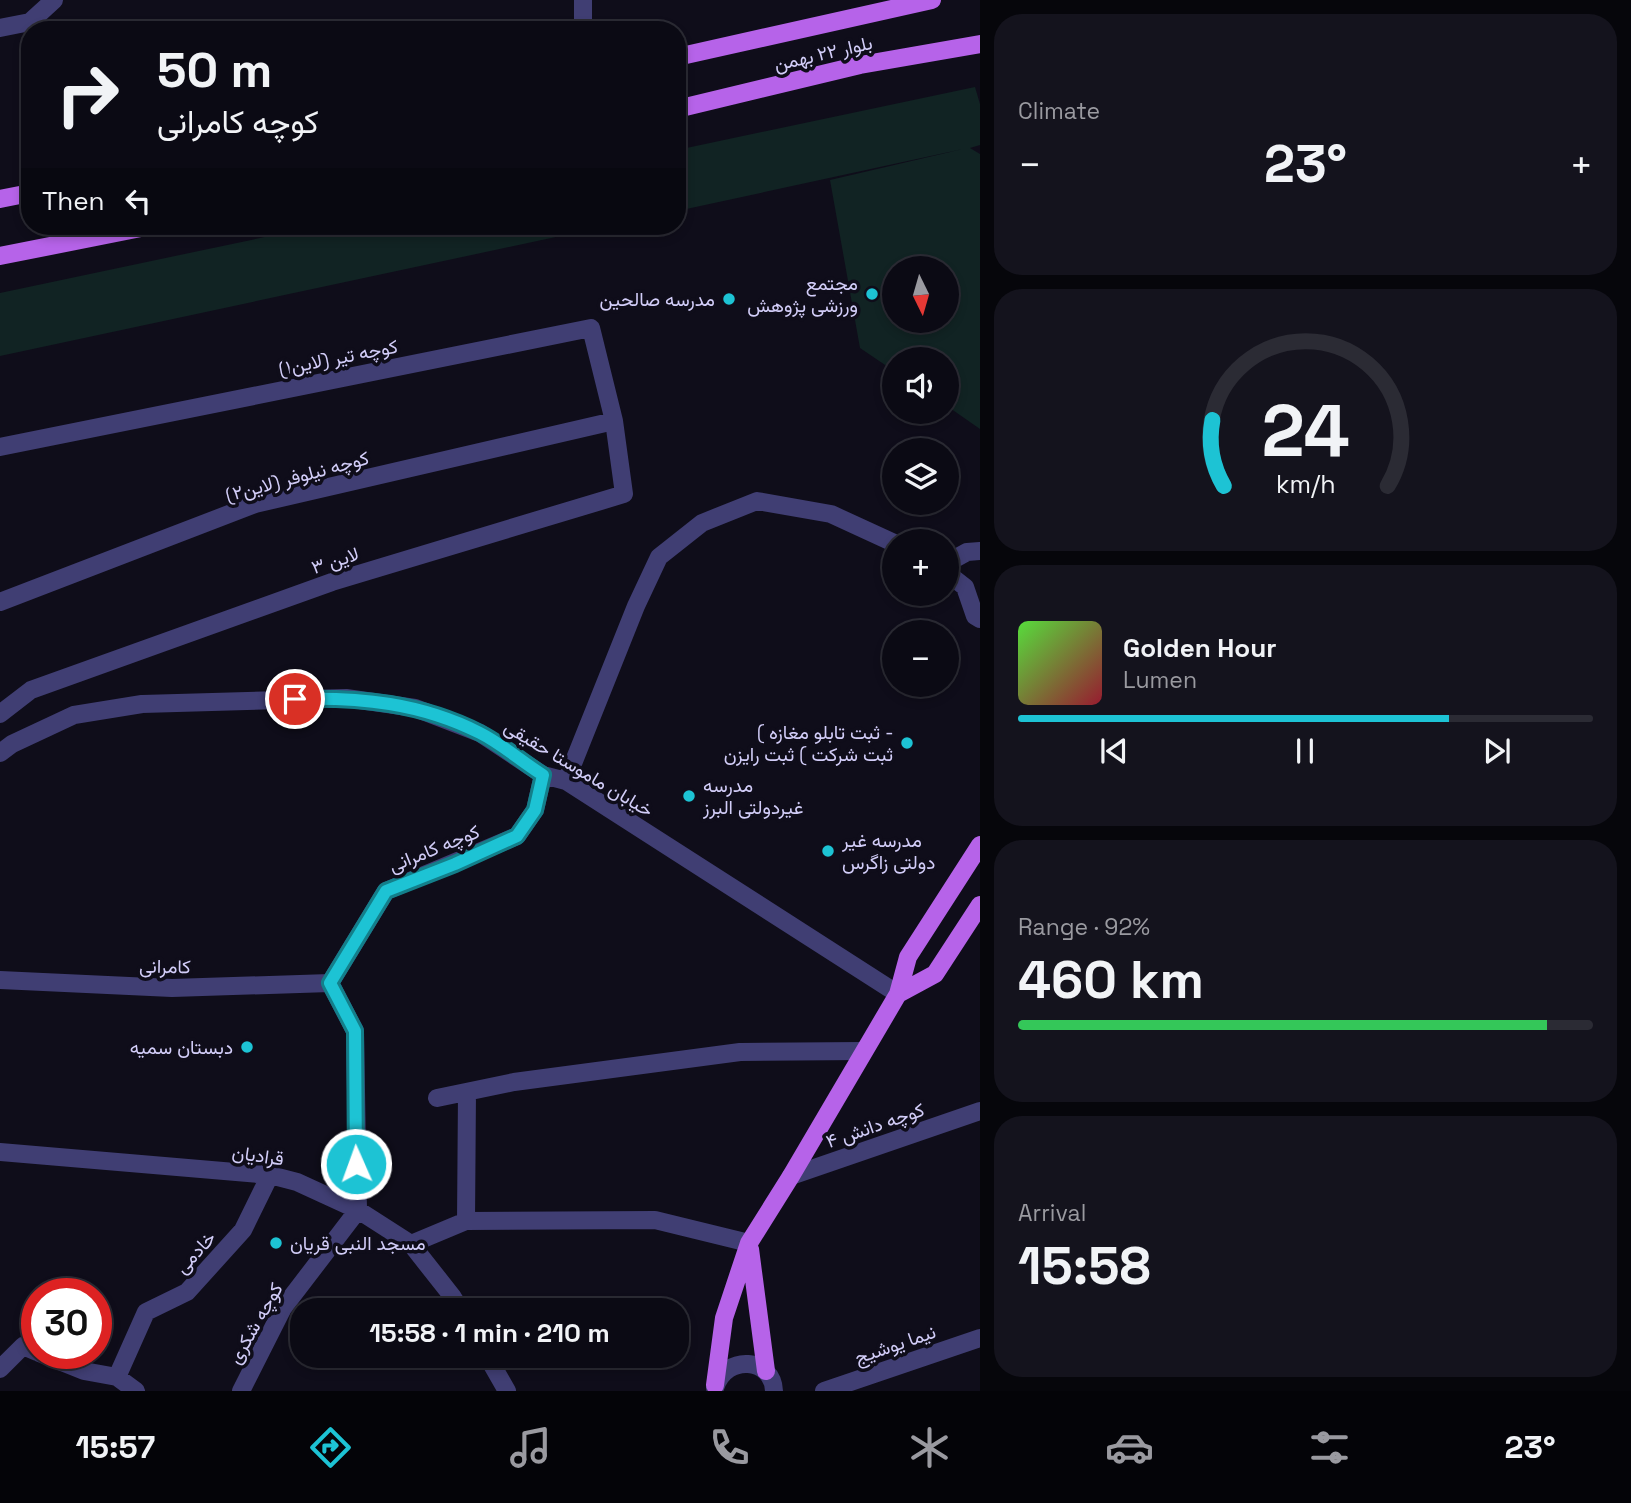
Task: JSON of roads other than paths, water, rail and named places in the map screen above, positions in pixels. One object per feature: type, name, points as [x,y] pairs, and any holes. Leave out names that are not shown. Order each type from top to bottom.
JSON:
[{"type":"main road","name":"بلوار ۲۲ بهمن","points":[[686,55],[932,0]]},
{"type":"main road","name":"بلوار ۲۲ بهمن","points":[[686,107],[860,65],[980,44]]},
{"type":"main road","points":[[0,199],[21,195]]},
{"type":"main road","points":[[0,256],[106,235]]},
{"type":"main road","points":[[715,1388],[724,1318],[749,1242],[898,994],[908,957],[980,845]]},
{"type":"main road","points":[[898,994],[935,974],[980,905]]},
{"type":"main road","points":[[749,1242],[766,1371]]},
{"type":"street","points":[[31,21],[54,0]]},
{"type":"street","points":[[583,0],[583,21]]},
{"type":"street","points":[[0,28],[21,24]]},
{"type":"street","name":"کوچه تیر (لاین۱)","points":[[0,447],[591,328],[614,421]]},
{"type":"street","name":"کوچه نیلوفر (لاین۲)","points":[[0,602],[255,504],[614,421]]},
{"type":"street","name":"لاین ۳","points":[[0,714],[31,690],[332,582],[624,494],[614,421]]},
{"type":"street","points":[[566,781],[636,606],[659,557],[702,523],[757,501],[831,514],[882,537]]},
{"type":"street","points":[[959,556],[967,552],[980,551]]},
{"type":"street","points":[[959,582],[965,587],[975,615],[980,619]]},
{"type":"street","name":"خیابان ماموستا حقیقی","points":[[0,753],[12,744],[74,715],[142,704],[346,698],[415,708],[481,733],[543,775],[566,781],[898,994]]},
{"type":"street","name":"کوچه کامرانی","points":[[330,983],[386,891],[517,836],[535,810],[543,775]]},
{"type":"street","name":"کامرانی","points":[[0,979],[172,988],[330,983]]},
{"type":"street","points":[[330,983],[355,1031],[358,1210]]},
{"type":"street","points":[[437,1098],[514,1082],[740,1052],[863,1051]]},
{"type":"street","points":[[466,1222],[467,1092]]},
{"type":"street","name":"کوچه دانش ۴","points":[[791,1176],[977,1112]]},
{"type":"street","name":"قرادیان","points":[[0,1152],[270,1175],[297,1182],[358,1210],[411,1244],[452,1298]]},
{"type":"street","name":"خادمی","points":[[117,1377],[145,1312],[187,1292],[234,1241],[243,1230],[270,1175]]},
{"type":"street","name":"کوچه شکری","points":[[241,1391],[283,1308],[358,1210]]},
{"type":"street","points":[[411,1244],[466,1222],[655,1220],[749,1242]]},
{"type":"street","name":"نیما یوشیج","points":[[824,1391],[980,1338]]},
{"type":"street","points":[[0,1369],[21,1348]]},
{"type":"street","points":[[715,1388],[722,1372],[736,1364],[752,1364],[766,1371],[774,1385],[774,1391]]},
{"type":"street","points":[[494,1368],[507,1391]]},
{"type":"street","points":[[78,1369],[117,1377],[136,1391]]},
{"type":"place","name":"مجتمع ورزشی پژوهش","points":[[872,294]]},
{"type":"place","name":"مدرسه صالحین","points":[[729,299]]},
{"type":"place","name":"( ثبت تابلو مغازه - ثبت شرکت ) ثبت رایزن","points":[[907,743]]},
{"type":"place","name":"مدرسه غیردولتی البرز","points":[[689,796]]},
{"type":"place","name":"مدرسه غیر دولتی زاگرس","points":[[828,851]]},
{"type":"place","name":"دبستان سمیه","points":[[247,1047]]},
{"type":"place","name":"مسجد النبی قریان","points":[[276,1243]]}]
